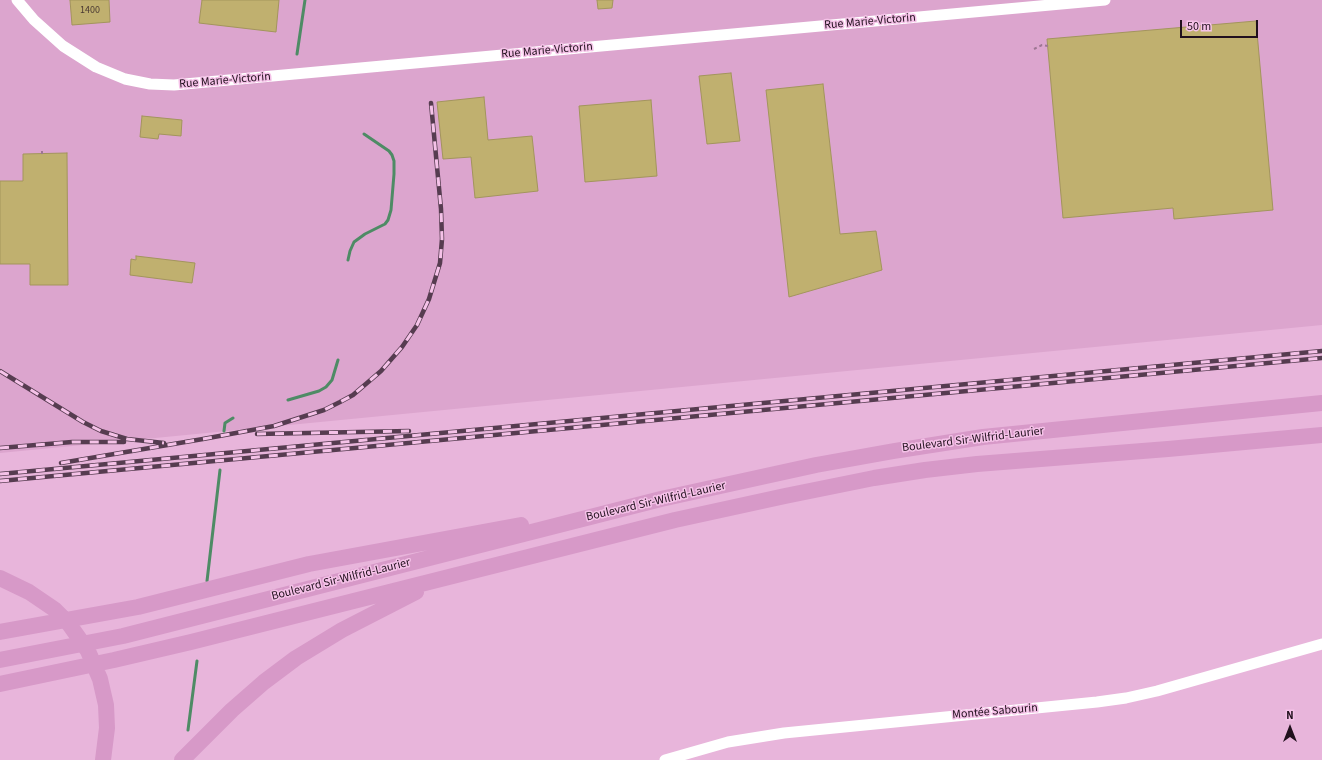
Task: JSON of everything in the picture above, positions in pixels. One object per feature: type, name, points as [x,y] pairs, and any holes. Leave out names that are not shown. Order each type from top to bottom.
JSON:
[{"type":"highway","name":"Boulevard Sir-Wilfrid-Laurier","points":[[0,660],[130,634],[660,499],[816,465],[937,444],[1022,433],[1322,404]]},
{"type":"highway","name":"Boulevard Sir-Wilfrid-Laurier","points":[[0,684],[127,657],[437,581],[699,514],[816,489],[903,473],[977,464],[1322,435]]},
{"type":"highway","points":[[0,632],[138,607],[320,562],[660,499]]},
{"type":"highway","points":[[0,578],[39,597],[62,616],[81,640],[93,660],[104,694],[107,728],[104,760]]},
{"type":"highway","points":[[182,760],[232,710],[264,682],[296,658],[342,630],[437,581]]},
{"type":"street","name":"Rue Marie-Victorin","points":[[17,0],[34,20],[63,46],[96,67],[125,79],[150,84],[174,85],[1105,0]]},
{"type":"street","name":"Montée Sabourin","points":[[665,760],[728,742],[776,734],[1126,698],[1157,691],[1322,644]]},
{"type":"path","points":[[1034,49],[1042,45],[1048,46]]},
{"type":"shaded area","points":[[0,0],[1322,0],[1322,325],[0,453]]},
{"type":"building","points":[[70,0],[109,0],[110,22],[72,25]]},
{"type":"building","points":[[202,0],[279,0],[276,32],[199,23]]},
{"type":"building","points":[[597,0],[613,0],[612,8],[598,9]]},
{"type":"building","points":[[1256,21],[1273,210],[1174,219],[1173,208],[1063,218],[1047,39]]},
{"type":"building","points":[[731,73],[740,141],[707,144],[699,76]]},
{"type":"building","points":[[823,84],[840,234],[876,231],[882,270],[789,297],[766,90]]},
{"type":"building","points":[[484,97],[488,140],[532,136],[538,191],[475,198],[471,157],[443,159],[437,102]]},
{"type":"building","points":[[651,100],[657,176],[585,182],[579,106]]},
{"type":"building","points":[[142,116],[182,120],[181,136],[159,134],[158,139],[140,137]]},
{"type":"building","points":[[67,153],[68,285],[30,285],[30,264],[0,264],[0,181],[23,181],[23,154]]},
{"type":"building","points":[[136,256],[195,263],[192,283],[130,275],[131,259],[136,260]]},
{"type":"waterway","points":[[297,54],[305,0]]},
{"type":"waterway","points":[[348,260],[354,242],[365,234],[385,224],[391,210],[394,174],[394,161],[392,155],[389,151],[364,134]]},
{"type":"waterway","points":[[288,400],[319,391],[326,387],[332,380],[338,360]]},
{"type":"waterway","points":[[224,431],[225,423],[233,418]]},
{"type":"waterway","points":[[207,581],[220,470]]},
{"type":"waterway","points":[[188,730],[197,661]]},
{"type":"railway","points":[[61,463],[274,426],[324,410],[340,402],[353,395],[381,371],[402,347],[417,325],[429,299],[440,263],[442,239],[441,209],[431,103]]},
{"type":"railway","points":[[0,474],[1322,351]]},
{"type":"railway","points":[[0,481],[1322,358]]},
{"type":"railway","points":[[0,371],[83,422],[101,431],[127,439],[164,443]]},
{"type":"railway","points":[[257,434],[409,431]]},
{"type":"railway","points":[[0,448],[72,442],[124,442]]}]
